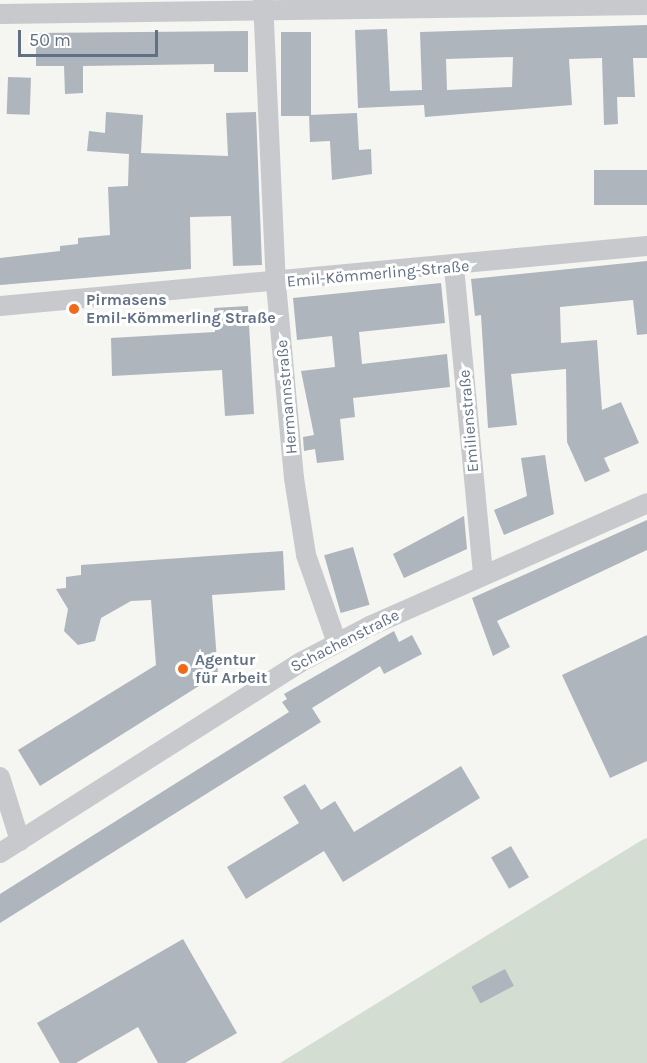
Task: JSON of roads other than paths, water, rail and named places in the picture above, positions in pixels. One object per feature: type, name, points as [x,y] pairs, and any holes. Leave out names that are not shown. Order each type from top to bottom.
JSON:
[{"type":"street","points":[[0,14],[263,4],[647,5]]},
{"type":"street","name":"Hermannstraße","points":[[263,4],[276,284],[306,555],[337,643]]},
{"type":"street","name":"Emil-Kömmerling-Straße","points":[[0,306],[276,284],[647,246]]},
{"type":"street","name":"Emilienstraße","points":[[454,267],[483,575]]},
{"type":"street","name":"Schachenstraße","points":[[0,853],[256,690],[337,643],[483,575],[647,503]]},
{"type":"street","points":[[0,777],[20,841]]},
{"type":"place","name":"Pirmasens Emil-Kömmerling Straße","points":[[74,309]]},
{"type":"place","name":"Agentur für Arbeit","points":[[183,669]]}]
